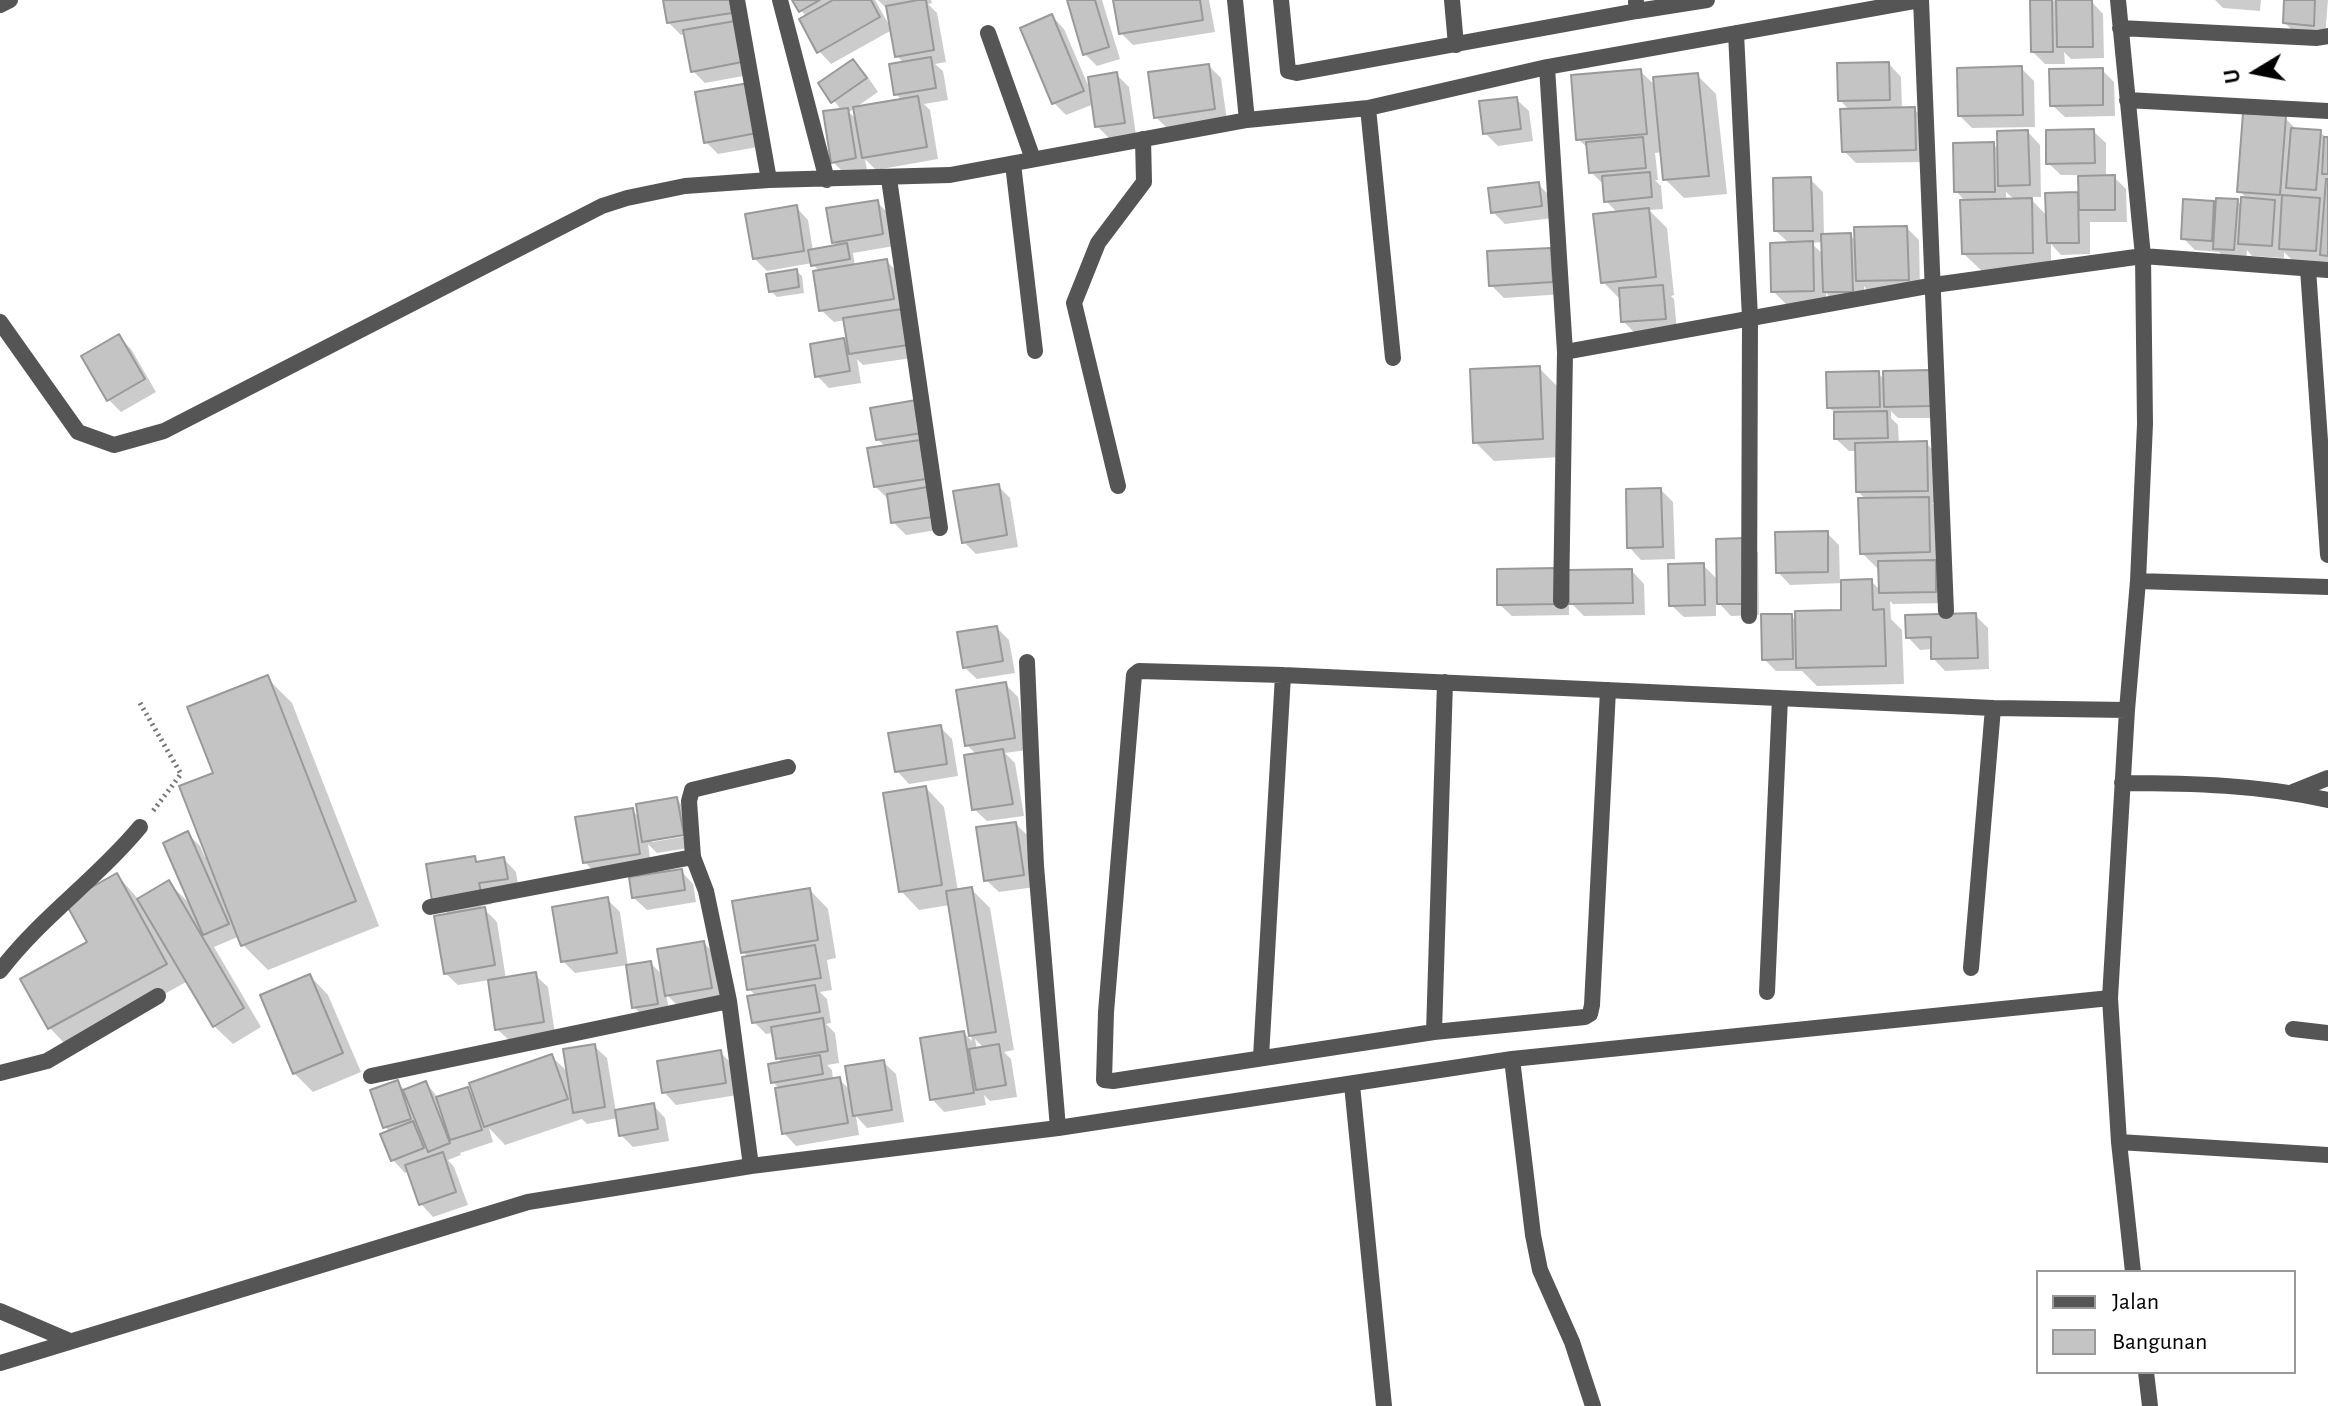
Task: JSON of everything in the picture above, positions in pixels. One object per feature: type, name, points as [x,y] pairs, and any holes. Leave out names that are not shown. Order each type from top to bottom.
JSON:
[{"type":"street","points":[[0,5],[10,0]]},
{"type":"street","points":[[737,0],[769,180]]},
{"type":"street","points":[[780,0],[827,180]]},
{"type":"street","points":[[1235,0],[1247,120]]},
{"type":"street","points":[[1281,0],[1290,72],[1306,73],[1456,45],[1636,6],[1707,0]]},
{"type":"street","points":[[1452,0],[1456,45]]},
{"type":"street","points":[[0,322],[78,432],[114,445],[164,431],[602,206],[627,198],[685,186],[769,180],[950,175],[1247,120],[1368,108],[1547,67],[1921,0],[1946,611]]},
{"type":"street","points":[[2118,0],[2143,256],[2145,424],[2138,581],[2122,783],[2110,998],[2119,1142],[2133,1270]]},
{"type":"street","points":[[2120,28],[2317,38],[2328,36]]},
{"type":"street","points":[[988,33],[1033,159]]},
{"type":"street","points":[[1736,33],[1750,318],[1749,616]]},
{"type":"street","points":[[1547,67],[1565,352],[1561,601]]},
{"type":"street","points":[[2127,100],[2328,111]]},
{"type":"street","points":[[1368,108],[1393,358]]},
{"type":"street","points":[[1118,486],[1074,303],[1098,243],[1144,182],[1143,139]]},
{"type":"street","points":[[1013,164],[1035,351]]},
{"type":"street","points":[[889,179],[940,528]]},
{"type":"street","points":[[1565,352],[1934,285],[2143,256],[2328,270]]},
{"type":"street","points":[[2308,269],[2328,555]]},
{"type":"street","points":[[2138,581],[2328,587]]},
{"type":"street","points":[[1027,662],[1038,896],[1058,1128]]},
{"type":"street","points":[[1608,690],[1592,1011],[1585,1017],[1434,1032],[1113,1081],[1103,1078],[1134,675],[1142,670],[1445,682],[1993,708],[2127,710]]},
{"type":"street","points":[[1261,1057],[1283,675]]},
{"type":"street","points":[[1434,1032],[1445,682]]},
{"type":"street","points":[[1767,992],[1780,698]]},
{"type":"street","points":[[1971,968],[1993,708]]},
{"type":"street","points":[[751,1166],[729,1001],[706,891],[693,857],[689,801],[692,790],[788,767]]},
{"type":"street","points":[[2293,792],[2328,778]]},
{"type":"street","points":[[2122,783],[2206,783],[2293,792],[2328,800]]},
{"type":"street","points":[[0,971],[41,924],[120,852],[140,827]]},
{"type":"street","points":[[430,907],[693,857]]},
{"type":"street","points":[[0,1073],[47,1061],[158,996]]},
{"type":"street","points":[[0,1363],[528,1202],[751,1166],[1058,1128],[1512,1059],[2110,998]]},
{"type":"street","points":[[371,1076],[729,1001]]},
{"type":"street","points":[[2293,1029],[2328,1033]]},
{"type":"street","points":[[1512,1059],[1540,1270],[1572,1342],[1593,1406]]},
{"type":"street","points":[[1352,1085],[1384,1406]]},
{"type":"street","points":[[2119,1142],[2328,1155]]},
{"type":"street","points":[[0,1311],[70,1341]]},
{"type":"street","points":[[2146,1374],[2150,1406]]},
{"type":"path","points":[[140,703],[181,774],[140,827]]},
{"type":"building","points":[[663,0],[730,0],[732,13],[667,23]]},
{"type":"building","points":[[792,0],[820,0],[799,12]]},
{"type":"building","points":[[833,0],[871,0],[880,17],[817,53],[799,19]]},
{"type":"building","points":[[926,0],[934,50],[895,57],[886,6]]},
{"type":"building","points":[[1067,0],[1095,0],[1109,47],[1083,55]]},
{"type":"building","points":[[1113,0],[1200,0],[1203,20],[1119,34]]},
{"type":"building","points":[[2030,0],[2052,0],[2053,52],[2031,52]]},
{"type":"building","points":[[2056,0],[2092,0],[2093,47],[2057,47]]},
{"type":"building","points":[[2284,0],[2315,0],[2314,26],[2283,23]]},
{"type":"building","points":[[1052,14],[1084,91],[1052,104],[1020,28]]},
{"type":"building","points":[[735,21],[742,62],[691,72],[683,30]]},
{"type":"building","points":[[931,57],[936,88],[894,95],[889,64]]},
{"type":"building","points":[[853,59],[867,78],[831,103],[818,83]]},
{"type":"building","points":[[1889,62],[1890,100],[1838,101],[1837,63]]},
{"type":"building","points":[[1209,64],[1215,109],[1154,118],[1148,72]]},
{"type":"building","points":[[2022,66],[2023,115],[1958,116],[1957,68]]},
{"type":"building","points":[[2103,68],[2103,105],[2050,106],[2049,69]]},
{"type":"building","points":[[1641,69],[1647,134],[1576,140],[1571,75]]},
{"type":"building","points":[[1117,72],[1125,123],[1095,127],[1088,77]]},
{"type":"building","points":[[1698,73],[1709,176],[1663,180],[1653,77]]},
{"type":"building","points":[[749,83],[757,133],[704,143],[695,92]]},
{"type":"building","points":[[918,96],[927,147],[862,158],[853,107]]},
{"type":"building","points":[[1517,97],[1521,129],[1483,134],[1479,101]]},
{"type":"building","points":[[1915,107],[1916,150],[1842,152],[1840,109]]},
{"type":"building","points":[[848,108],[856,158],[831,163],[823,111]]},
{"type":"building","points":[[2243,113],[2286,116],[2280,195],[2237,192]]},
{"type":"building","points":[[2291,128],[2321,130],[2316,190],[2286,188]]},
{"type":"building","points":[[2094,129],[2095,163],[2046,164],[2046,130]]},
{"type":"building","points":[[2028,130],[2030,185],[1998,186],[1997,131]]},
{"type":"building","points":[[1643,137],[1646,168],[1589,173],[1586,142]]},
{"type":"building","points":[[2324,137],[2328,137],[2328,174],[2322,174]]},
{"type":"building","points":[[1994,142],[1995,192],[1954,192],[1953,143]]},
{"type":"building","points":[[1650,172],[1652,197],[1604,202],[1602,176]]},
{"type":"building","points":[[2115,175],[2115,210],[2079,210],[2078,176]]},
{"type":"building","points":[[1811,177],[1813,231],[1774,231],[1773,178]]},
{"type":"building","points":[[2328,179],[2328,256],[2320,255]]},
{"type":"building","points":[[1539,182],[1542,206],[1491,213],[1488,188]]},
{"type":"building","points":[[2078,192],[2079,243],[2047,243],[2045,193]]},
{"type":"building","points":[[2282,195],[2320,198],[2316,251],[2279,249]]},
{"type":"building","points":[[2241,197],[2275,200],[2272,246],[2238,244]]},
{"type":"building","points":[[2032,198],[2033,253],[1962,254],[1960,200]]},
{"type":"building","points":[[2216,198],[2238,199],[2234,250],[2213,249]]},
{"type":"building","points":[[2183,199],[2214,201],[2212,241],[2181,239]]},
{"type":"building","points":[[878,200],[883,234],[832,243],[826,208]]},
{"type":"building","points":[[797,205],[804,251],[753,259],[745,214]]},
{"type":"building","points":[[1649,208],[1656,277],[1601,283],[1593,214]]},
{"type":"building","points":[[1907,226],[1909,280],[1856,281],[1854,227]]},
{"type":"building","points":[[1851,233],[1853,292],[1823,292],[1821,234]]},
{"type":"building","points":[[1813,241],[1814,291],[1771,292],[1770,243]]},
{"type":"building","points":[[847,243],[850,259],[811,266],[808,250]]},
{"type":"building","points":[[1551,248],[1553,282],[1489,286],[1487,251]]},
{"type":"building","points":[[887,259],[894,299],[819,311],[813,271]]},
{"type":"building","points":[[797,269],[799,287],[769,292],[766,274]]},
{"type":"building","points":[[1663,285],[1666,319],[1621,322],[1619,288]]},
{"type":"building","points":[[902,309],[908,345],[849,354],[843,318]]},
{"type":"building","points":[[119,334],[145,379],[107,401],[81,356]]},
{"type":"building","points":[[844,338],[850,371],[815,377],[810,344]]},
{"type":"building","points":[[1540,366],[1543,439],[1473,443],[1470,369]]},
{"type":"building","points":[[1930,370],[1931,406],[1884,407],[1883,371]]},
{"type":"building","points":[[1879,371],[1880,407],[1827,408],[1826,372]]},
{"type":"building","points":[[916,400],[922,433],[876,440],[870,408]]},
{"type":"building","points":[[1887,411],[1888,438],[1834,439],[1834,412]]},
{"type":"building","points":[[920,440],[926,479],[874,487],[867,448]]},
{"type":"building","points":[[1927,441],[1928,491],[1856,492],[1855,443]]},
{"type":"building","points":[[999,484],[1007,535],[962,543],[953,491]]},
{"type":"building","points":[[927,487],[932,517],[891,523],[887,494]]},
{"type":"building","points":[[1661,488],[1663,547],[1627,548],[1626,489]]},
{"type":"building","points":[[1929,497],[1930,552],[1860,554],[1858,498]]},
{"type":"building","points":[[1828,531],[1828,572],[1776,573],[1775,532]]},
{"type":"building","points":[[1746,538],[1747,604],[1717,604],[1716,539]]},
{"type":"building","points":[[1936,560],[1936,592],[1879,593],[1878,561]]},
{"type":"building","points":[[1704,563],[1705,605],[1669,606],[1668,564]]},
{"type":"building","points":[[1557,568],[1558,604],[1497,605],[1497,569]]},
{"type":"building","points":[[1632,569],[1633,603],[1569,604],[1568,570]]},
{"type":"building","points":[[1872,579],[1873,610],[1884,609],[1886,666],[1796,668],[1795,611],[1841,610],[1841,580]]},
{"type":"building","points":[[1976,613],[1978,658],[1931,659],[1931,637],[1906,638],[1905,615]]},
{"type":"building","points":[[1761,614],[1792,614],[1793,659],[1762,660]]},
{"type":"building","points":[[997,626],[1003,661],[963,668],[957,632]]},
{"type":"building","points":[[268,675],[356,901],[241,946],[179,786],[213,773],[187,707]]},
{"type":"building","points":[[1006,682],[1015,738],[965,746],[956,690]]},
{"type":"building","points":[[941,725],[947,764],[895,772],[888,733]]},
{"type":"building","points":[[1003,749],[1013,804],[972,810],[964,755]]},
{"type":"building","points":[[926,786],[942,885],[899,892],[883,793]]},
{"type":"building","points":[[677,797],[684,835],[642,842],[636,804]]},
{"type":"building","points":[[633,808],[640,854],[583,863],[575,817]]},
{"type":"building","points":[[1016,822],[1024,875],[984,881],[976,827]]},
{"type":"building","points":[[188,831],[229,924],[203,935],[163,843]]},
{"type":"building","points":[[475,856],[476,862],[504,857],[508,879],[479,883],[481,892],[432,901],[426,864]]},
{"type":"building","points":[[682,869],[685,890],[632,898],[629,877]]},
{"type":"building","points":[[117,873],[167,964],[48,1029],[20,979],[87,942],[65,902]]},
{"type":"building","points":[[169,880],[244,1008],[213,1027],[137,899]]},
{"type":"building","points":[[972,887],[996,1032],[969,1036],[946,891]]},
{"type":"building","points":[[810,888],[818,940],[741,953],[732,901]]},
{"type":"building","points":[[608,897],[617,953],[561,962],[552,907]]},
{"type":"building","points":[[485,907],[495,965],[444,974],[434,916]]},
{"type":"building","points":[[704,941],[712,988],[665,996],[657,949]]},
{"type":"building","points":[[815,945],[821,978],[747,990],[742,957]]},
{"type":"building","points":[[651,961],[658,1004],[632,1008],[626,965]]},
{"type":"building","points":[[536,972],[544,1022],[495,1030],[488,980]]},
{"type":"building","points":[[310,974],[343,1053],[293,1074],[260,995]]},
{"type":"building","points":[[815,985],[820,1012],[752,1023],[747,996]]},
{"type":"building","points":[[823,1018],[828,1051],[776,1059],[771,1027]]},
{"type":"building","points":[[964,1031],[974,1093],[930,1100],[920,1038]]},
{"type":"building","points":[[595,1044],[605,1107],[573,1113],[563,1049]]},
{"type":"building","points":[[999,1044],[1006,1085],[976,1090],[969,1049]]},
{"type":"building","points":[[721,1050],[726,1083],[662,1093],[657,1061]]},
{"type":"building","points":[[552,1054],[568,1099],[484,1127],[469,1083]]},
{"type":"building","points":[[820,1055],[823,1074],[771,1083],[768,1064]]},
{"type":"building","points":[[884,1060],[892,1110],[853,1116],[845,1066]]},
{"type":"building","points":[[840,1077],[848,1123],[782,1134],[775,1088]]},
{"type":"building","points":[[398,1080],[411,1119],[383,1128],[370,1090]]},
{"type":"building","points":[[426,1081],[450,1143],[428,1152],[403,1090]]},
{"type":"building","points":[[468,1087],[482,1130],[450,1140],[436,1097]]},
{"type":"building","points":[[654,1103],[658,1129],[619,1136],[615,1110]]},
{"type":"building","points":[[413,1121],[424,1148],[391,1161],[380,1134]]},
{"type":"building","points":[[443,1152],[456,1192],[419,1205],[405,1165]]}]
